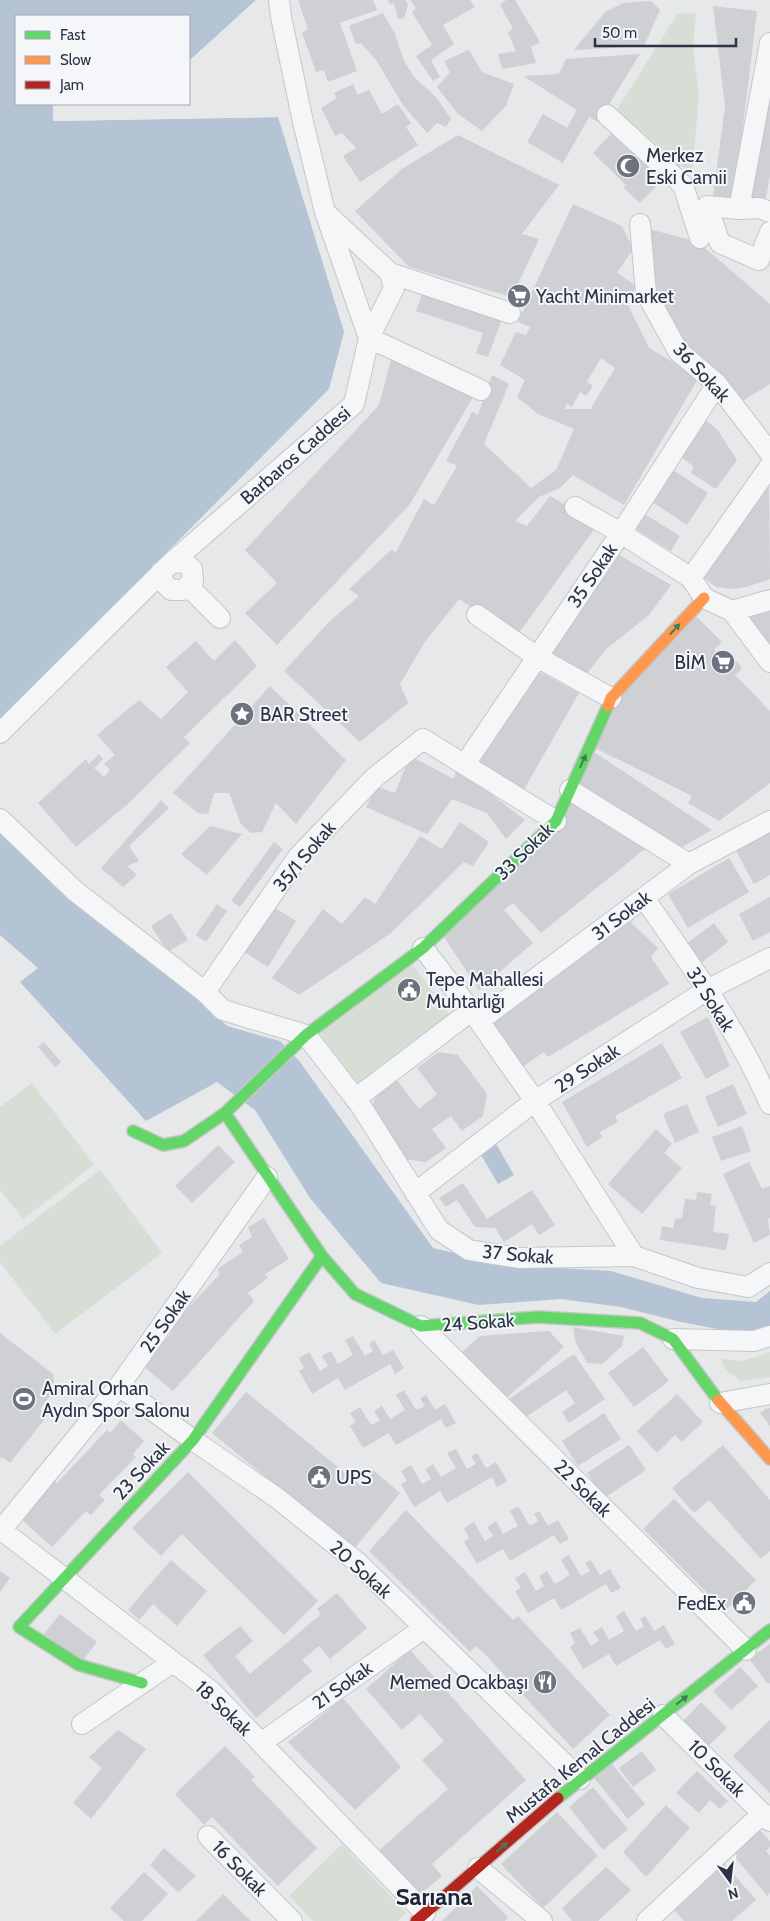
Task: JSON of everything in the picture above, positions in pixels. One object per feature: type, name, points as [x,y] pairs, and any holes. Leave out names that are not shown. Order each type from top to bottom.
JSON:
[{"type":"street","points":[[279,0],[303,122],[325,212],[369,338],[481,390]]},
{"type":"street","points":[[739,209],[770,43]]},
{"type":"street","points":[[607,115],[683,185],[700,238]]},
{"type":"street","points":[[770,212],[759,208],[739,209],[707,206],[720,243],[764,265],[770,232]]},
{"type":"street","points":[[325,212],[390,274],[510,313]]},
{"type":"street","name":"36 Sokak","points":[[640,224],[646,293],[678,351],[716,384],[770,453]]},
{"type":"street","name":"Barbaros Caddesi","points":[[0,733],[166,567],[354,404],[369,338],[394,288],[390,274]]},
{"type":"street","name":"35 Sokak","points":[[465,764],[621,533],[716,384]]},
{"type":"street","points":[[691,578],[770,466]]},
{"type":"street","points":[[575,507],[621,533],[691,578],[704,598],[732,611],[770,662]]},
{"type":"street","points":[[166,567],[184,562],[192,569],[193,581],[188,586],[220,618]]},
{"type":"street","name":"33 Sokak","points":[[133,1131],[164,1145],[184,1142],[229,1110],[301,1041],[423,948],[556,821],[611,698],[704,598]]},
{"type":"street","points":[[732,611],[770,600]]},
{"type":"street","points":[[477,615],[538,657],[611,698]]},
{"type":"street","name":"35/1 Sokak","points":[[204,992],[298,857],[374,778],[423,739],[465,764]]},
{"type":"street","points":[[465,764],[556,821]]},
{"type":"street","points":[[570,790],[689,864]]},
{"type":"street","points":[[0,819],[75,891],[204,992],[223,1010],[301,1041]]},
{"type":"street","name":"31 Sokak","points":[[356,1099],[644,898],[689,864],[770,822]]},
{"type":"street","name":"32 Sokak","points":[[644,898],[762,1066],[770,1104]]},
{"type":"street","points":[[423,948],[536,1101],[634,1256]]},
{"type":"street","name":"29 Sokak","points":[[415,1193],[536,1101],[707,990],[770,958]]},
{"type":"street","name":"37 Sokak","points":[[301,1041],[356,1099],[439,1230],[469,1250],[519,1258],[634,1256],[698,1278],[748,1287],[770,1273]]},
{"type":"street","name":"24 Sokak","points":[[229,1110],[267,1177],[322,1256],[355,1294],[420,1326],[538,1317],[640,1323],[672,1339],[720,1404],[770,1459]]},
{"type":"street","name":"25 Sokak","points":[[0,1529],[119,1386],[267,1177]]},
{"type":"street","name":"23 Sokak","points":[[142,1683],[78,1665],[19,1627],[193,1440],[322,1256]]},
{"type":"street","name":"22 Sokak","points":[[420,1326],[746,1650]]},
{"type":"street","points":[[672,1339],[754,1341],[770,1336]]},
{"type":"street","name":"20 Sokak","points":[[119,1386],[277,1498],[357,1562],[580,1780]]},
{"type":"street","points":[[720,1404],[770,1394]]},
{"type":"street","name":"18 Sokak","points":[[0,1529],[211,1691],[420,1917]]},
{"type":"street","name":"21 Sokak","points":[[261,1743],[424,1628]]},
{"type":"street","name":"Mustafa Kemal Caddesi","points":[[420,1917],[580,1780],[770,1630]]},
{"type":"street","points":[[82,1724],[172,1662]]},
{"type":"street","name":"10 Sokak","points":[[663,1715],[766,1817]]},
{"type":"street","points":[[647,1921],[766,1817]]},
{"type":"street","name":"16 Sokak","points":[[208,1836],[292,1921]]},
{"type":"street","points":[[478,1868],[542,1921]]},
{"type":"shaded area","points":[[678,13],[696,14],[693,47],[699,96],[692,174],[616,111]]},
{"type":"shaded area","points":[[409,960],[452,1018],[360,1087],[316,1029]]},
{"type":"shaded area","points":[[32,1083],[94,1165],[23,1219],[0,1190],[0,1107]]},
{"type":"shaded area","points":[[100,1170],[162,1253],[55,1334],[0,1262],[0,1246]]},
{"type":"shaded area","points":[[770,1352],[770,1377],[740,1381],[725,1369],[721,1359],[743,1361]]},
{"type":"shaded area","points":[[342,1844],[406,1913],[398,1921],[313,1921],[289,1896]]},
{"type":"water","points":[[0,0],[256,0],[190,60],[190,15],[15,15],[15,105],[53,105],[54,121],[278,117],[344,332],[329,389],[0,720]]},
{"type":"water","points":[[0,830],[101,903],[227,1026],[280,1041],[300,1062],[433,1248],[506,1265],[611,1271],[702,1298],[756,1302],[770,1291],[770,1326],[744,1334],[681,1322],[621,1307],[561,1299],[479,1305],[381,1283],[310,1198],[255,1110],[217,1082],[146,1121],[20,982],[38,968],[0,935]]},
{"type":"water","points":[[496,1144],[514,1175],[498,1184],[480,1153]]},
{"type":"pier","points":[[256,0],[257,3],[190,63],[190,60]]},
{"type":"pier","points":[[53,105],[55,105],[56,119],[278,114],[278,117],[53,121]]},
{"type":"building","points":[[298,0],[373,0],[377,10],[340,23],[357,71],[328,82],[324,70],[316,72],[302,33],[308,29]]},
{"type":"building","points":[[388,0],[406,0],[408,5],[404,18],[398,19],[394,3],[390,5]]},
{"type":"building","points":[[410,0],[470,0],[475,7],[443,25],[454,44],[431,60],[440,77],[433,81],[416,56],[432,45],[412,12],[416,8]]},
{"type":"building","points":[[506,0],[515,0],[540,42],[531,47],[536,63],[502,69],[498,54],[516,51],[508,33],[513,28],[500,5]]},
{"type":"building","points":[[651,1],[660,10],[644,46],[574,50],[605,12],[623,3]]},
{"type":"building","points":[[713,6],[757,11],[734,199],[713,197],[725,106]]},
{"type":"building","points":[[383,13],[395,34],[404,61],[415,78],[436,97],[451,119],[446,127],[437,123],[427,133],[403,105],[376,60],[361,43],[356,44],[349,26]]},
{"type":"building","points":[[469,50],[482,72],[514,84],[506,106],[482,131],[458,114],[437,87],[450,72],[444,61]]},
{"type":"building","points":[[640,54],[598,122],[589,117],[563,163],[527,142],[543,114],[567,128],[577,110],[523,76],[559,74],[566,59]]},
{"type":"building","points":[[353,84],[358,95],[369,90],[382,114],[398,104],[411,123],[406,127],[418,145],[360,182],[343,156],[356,148],[342,133],[335,136],[321,108],[337,98],[334,93]]},
{"type":"building","points":[[770,86],[770,176],[765,203],[746,201]]},
{"type":"building","name":"Merkez Eski Camii","points":[[614,131],[664,178],[640,203],[623,187],[626,185],[593,153]]},
{"type":"building","points":[[458,135],[559,185],[522,234],[539,239],[512,297],[409,267],[355,211],[402,169]]},
{"type":"building","points":[[664,151],[681,166],[675,172],[658,157]]},
{"type":"building","points":[[573,204],[622,226],[633,249],[617,273],[637,286],[626,301],[649,348],[699,377],[624,505],[573,475],[560,488],[539,497],[515,521],[527,526],[550,496],[598,524],[516,637],[459,599],[425,642],[400,684],[408,703],[360,742],[284,671],[330,621],[359,596],[349,589],[391,550],[396,552],[424,499],[434,505],[457,466],[446,461],[472,412],[478,415],[492,375],[509,384],[484,444],[531,488],[556,470],[574,429],[538,414],[517,397],[525,380],[500,365],[516,332],[526,335],[530,327],[518,322]],"holes":[[[601,358],[615,368],[591,408],[593,409],[565,409],[567,404],[572,407],[580,392],[586,396],[593,386],[587,382]]]},
{"type":"building","points":[[649,229],[698,242],[770,304],[770,384],[739,403],[667,327],[649,290]]},
{"type":"building","points":[[422,294],[503,316],[488,357],[476,353],[483,333],[416,311]]},
{"type":"building","points":[[393,352],[476,392],[410,504],[277,645],[245,613],[277,583],[245,550],[379,405]]},
{"type":"building","points":[[700,416],[717,429],[737,460],[716,489],[691,473],[694,467],[676,453]]},
{"type":"building","points":[[670,468],[708,493],[687,525],[648,499]]},
{"type":"building","points":[[769,482],[770,579],[746,587],[730,589],[716,587],[701,576]]},
{"type":"building","points":[[640,511],[680,536],[671,551],[631,526]]},
{"type":"building","points":[[614,552],[671,585],[649,615],[605,650],[585,676],[548,653]]},
{"type":"building","points":[[770,605],[770,655],[743,616]]},
{"type":"building","points":[[696,616],[722,642],[714,649],[723,658],[731,653],[742,669],[735,675],[770,711],[770,783],[719,821],[688,803],[692,796],[595,748],[617,697]]},
{"type":"building","points":[[235,640],[257,666],[184,737],[190,743],[129,803],[76,847],[38,803],[86,759],[89,764],[99,754],[103,759],[94,768],[104,777],[110,770],[104,764],[115,755],[97,735],[139,700],[161,719],[188,692],[166,667],[196,641],[214,661]]},
{"type":"building","points":[[536,670],[579,693],[522,793],[471,761]]},
{"type":"building","points":[[270,686],[346,760],[296,824],[276,803],[262,832],[251,833],[241,824],[229,793],[214,793],[208,814],[198,813],[173,793]]},
{"type":"building","points":[[591,750],[712,830],[680,848],[576,785]]},
{"type":"building","points":[[410,756],[454,779],[457,768],[525,820],[506,839],[487,813],[452,799],[427,834],[366,807],[376,786],[395,793]]},
{"type":"building","points":[[161,800],[169,808],[129,846],[139,861],[127,866],[137,875],[123,887],[101,868]]},
{"type":"building","points":[[571,800],[646,848],[541,933],[513,903],[504,910],[533,943],[479,990],[442,934]]},
{"type":"building","points":[[460,822],[489,842],[473,866],[464,862],[391,933],[299,995],[272,978],[323,909],[342,924],[365,897],[375,904],[420,836],[442,849]]},
{"type":"building","points":[[210,826],[242,834],[207,875],[181,854]]},
{"type":"building","points":[[770,830],[770,875],[754,884],[735,849]]},
{"type":"building","points":[[274,842],[283,849],[240,907],[231,901]]},
{"type":"building","points":[[729,858],[749,892],[688,928],[668,894]]},
{"type":"building","points":[[770,897],[770,932],[753,941],[739,914]]},
{"type":"building","points":[[217,904],[227,911],[206,942],[196,935]]},
{"type":"building","points":[[269,904],[296,921],[268,967],[241,950]]},
{"type":"building","points":[[171,913],[188,940],[168,952],[151,926]]},
{"type":"building","points":[[626,918],[658,948],[651,957],[669,984],[548,1057],[544,1052],[521,1068],[486,1021]]},
{"type":"building","points":[[714,923],[728,942],[700,964],[686,944]]},
{"type":"building","points":[[708,1017],[730,1066],[706,1079],[680,1032]]},
{"type":"building","points":[[44,1042],[61,1062],[55,1067],[38,1047]]},
{"type":"building","points":[[662,1043],[682,1078],[615,1116],[618,1122],[600,1132],[602,1137],[587,1147],[562,1102]]},
{"type":"building","points":[[438,1052],[458,1055],[487,1094],[483,1116],[462,1131],[451,1116],[432,1129],[446,1148],[426,1162],[404,1159],[371,1116],[375,1094],[396,1079],[419,1109],[437,1094],[417,1068]]},
{"type":"building","points":[[733,1084],[747,1114],[718,1127],[705,1097]]},
{"type":"building","points":[[687,1104],[699,1132],[675,1143],[663,1114]]},
{"type":"building","points":[[742,1126],[751,1151],[721,1161],[712,1137]]},
{"type":"building","points":[[656,1129],[672,1144],[664,1153],[682,1168],[642,1214],[608,1184]]},
{"type":"building","points":[[218,1145],[235,1162],[192,1203],[175,1186]]},
{"type":"building","points":[[749,1162],[762,1189],[770,1186],[770,1218],[768,1219],[770,1235],[754,1243],[723,1174]]},
{"type":"building","points":[[463,1183],[487,1219],[532,1190],[555,1225],[539,1235],[532,1224],[504,1242],[495,1228],[475,1227],[457,1200],[446,1207],[439,1198]]},
{"type":"building","points":[[697,1192],[712,1194],[710,1205],[716,1206],[713,1232],[729,1234],[726,1250],[660,1240],[662,1226],[673,1228],[675,1219],[682,1218],[685,1199],[696,1200]]},
{"type":"building","points":[[264,1218],[289,1259],[265,1274],[268,1278],[248,1293],[254,1301],[173,1391],[143,1366],[172,1332],[168,1329],[220,1274],[217,1269],[243,1252],[239,1245],[252,1237],[248,1227]]},
{"type":"building","points":[[573,1327],[624,1336],[622,1346],[602,1364],[587,1363],[575,1341]]},
{"type":"building","points":[[549,1331],[564,1347],[503,1401],[461,1353],[480,1336]]},
{"type":"building","name":"Amiral Orhan Aydın Spor Salonu","points":[[0,1333],[53,1374],[55,1389],[40,1409],[48,1415],[10,1463],[2,1457],[0,1460]]},
{"type":"building","points":[[353,1336],[365,1356],[373,1351],[369,1344],[374,1340],[383,1355],[393,1350],[404,1368],[395,1374],[390,1364],[345,1390],[338,1378],[312,1394],[299,1371],[304,1368],[299,1358],[309,1352],[320,1371],[328,1366],[322,1356],[331,1351],[338,1364],[353,1355],[345,1340]]},
{"type":"building","points":[[643,1347],[669,1381],[634,1407],[608,1373]]},
{"type":"building","points":[[574,1354],[605,1399],[569,1423],[562,1412],[575,1403],[566,1390],[523,1419],[509,1399]]},
{"type":"building","points":[[404,1390],[416,1410],[425,1406],[420,1398],[426,1395],[435,1410],[445,1404],[456,1423],[446,1428],[441,1419],[396,1445],[389,1433],[363,1448],[350,1426],[356,1422],[350,1413],[360,1407],[371,1425],[380,1421],[374,1411],[382,1406],[390,1419],[405,1410],[396,1395]]},
{"type":"building","points":[[246,1392],[360,1485],[373,1470],[400,1493],[354,1549],[212,1433]]},
{"type":"building","points":[[677,1394],[703,1422],[682,1442],[675,1435],[657,1453],[637,1431]]},
{"type":"building","points":[[770,1408],[770,1426],[760,1413]]},
{"type":"building","points":[[604,1413],[621,1439],[578,1466],[562,1441]]},
{"type":"building","points":[[121,1420],[144,1441],[133,1454],[136,1457],[99,1495],[105,1500],[91,1515],[86,1511],[52,1547],[19,1517],[55,1481],[57,1483],[107,1430],[110,1433]]},
{"type":"building","points":[[629,1445],[646,1470],[604,1498],[587,1473]]},
{"type":"building","points":[[723,1445],[770,1500],[770,1551],[761,1559],[709,1500],[694,1513],[672,1488]]},
{"type":"building","points":[[456,1449],[467,1469],[476,1464],[471,1456],[477,1453],[486,1468],[496,1462],[507,1481],[497,1487],[492,1477],[447,1503],[440,1491],[414,1507],[401,1484],[407,1481],[401,1471],[411,1465],[422,1484],[431,1479],[425,1469],[433,1464],[441,1477],[456,1468],[447,1453]]},
{"type":"building","points":[[188,1472],[318,1601],[284,1635],[182,1534],[161,1556],[132,1528]]},
{"type":"building","points":[[674,1499],[756,1580],[725,1611],[643,1529]]},
{"type":"building","points":[[518,1506],[530,1526],[538,1521],[534,1514],[539,1511],[548,1526],[558,1520],[569,1539],[560,1544],[554,1535],[510,1561],[503,1549],[477,1564],[464,1542],[469,1538],[464,1528],[474,1522],[485,1541],[493,1536],[487,1527],[496,1521],[503,1534],[518,1526],[510,1511]]},
{"type":"building","points":[[406,1510],[513,1620],[518,1616],[610,1715],[573,1749],[481,1650],[476,1646],[470,1652],[369,1551]]},
{"type":"building","points":[[569,1555],[581,1576],[590,1571],[585,1563],[591,1560],[600,1575],[610,1569],[621,1588],[611,1593],[606,1584],[561,1610],[554,1598],[528,1613],[515,1591],[521,1588],[515,1578],[525,1572],[536,1591],[544,1586],[539,1576],[547,1571],[555,1584],[570,1575],[561,1560]]},
{"type":"building","points":[[171,1560],[207,1591],[177,1626],[153,1604],[139,1620],[128,1610]]},
{"type":"building","points":[[0,1571],[10,1578],[0,1592]]},
{"type":"building","points":[[337,1593],[367,1628],[330,1659],[319,1646],[302,1660],[312,1671],[256,1718],[203,1655],[240,1626],[253,1641],[235,1656],[250,1674],[321,1614],[317,1609]]},
{"type":"building","points":[[624,1611],[636,1631],[644,1626],[640,1619],[645,1616],[654,1631],[664,1625],[675,1644],[666,1649],[660,1640],[616,1666],[609,1654],[583,1669],[570,1647],[575,1643],[570,1633],[580,1628],[591,1646],[599,1641],[593,1632],[602,1627],[609,1640],[624,1631],[616,1616]]},
{"type":"building","points":[[60,1614],[97,1642],[81,1663],[44,1634]]},
{"type":"building","points":[[770,1644],[770,1683],[768,1684],[749,1659]]},
{"type":"building","points":[[410,1650],[526,1780],[432,1864],[442,1876],[416,1898],[376,1853],[448,1789],[422,1760],[444,1741],[420,1714],[402,1730],[366,1689]]},
{"type":"building","points":[[740,1667],[758,1686],[731,1710],[713,1691]]},
{"type":"building","points":[[343,1698],[401,1767],[355,1810],[288,1742]]},
{"type":"building","points":[[701,1702],[727,1728],[708,1746],[683,1721]]},
{"type":"building","points":[[770,1720],[770,1793],[733,1756]]},
{"type":"building","points":[[118,1730],[146,1749],[91,1819],[73,1803],[102,1768],[89,1757]]},
{"type":"building","points":[[225,1746],[255,1777],[251,1780],[317,1848],[278,1886],[212,1817],[204,1825],[175,1794]]},
{"type":"building","points":[[642,1751],[656,1770],[633,1787],[619,1768]]},
{"type":"building","points":[[611,1763],[645,1804],[628,1819],[594,1778]]},
{"type":"building","points":[[697,1771],[728,1801],[720,1809],[710,1800],[699,1813],[676,1793]]},
{"type":"building","points":[[593,1787],[628,1829],[603,1850],[569,1807]]},
{"type":"building","points":[[666,1805],[690,1828],[646,1877],[623,1852]]},
{"type":"building","points":[[557,1812],[598,1856],[543,1908],[501,1864]]},
{"type":"building","points":[[757,1827],[770,1841],[770,1847],[766,1851],[770,1856],[770,1893],[767,1896],[730,1851]]},
{"type":"building","points":[[164,1848],[196,1876],[178,1892],[150,1865]]},
{"type":"building","points":[[723,1862],[756,1900],[732,1921],[684,1921],[671,1907]]},
{"type":"building","points":[[606,1867],[631,1890],[598,1921],[572,1921],[562,1908]]},
{"type":"building","points":[[144,1872],[168,1894],[142,1921],[124,1921],[110,1908]]},
{"type":"building","points":[[477,1886],[508,1917],[505,1921],[442,1921]]},
{"type":"building","points":[[223,1894],[251,1921],[196,1921]]},
{"type":"traffic: fast","points":[[133,1131],[163,1145],[184,1141],[225,1113],[306,1035],[423,948],[556,821],[608,706]]},
{"type":"traffic: fast","points":[[225,1113],[322,1256],[355,1294],[421,1326],[538,1317],[640,1323],[673,1339],[718,1400]]},
{"type":"traffic: fast","points":[[142,1683],[79,1665],[19,1627],[193,1440],[322,1256]]},
{"type":"traffic: fast","points":[[558,1798],[770,1630]]},
{"type":"traffic: slow","points":[[608,706],[611,698],[704,598]]},
{"type":"traffic: slow","points":[[718,1400],[770,1459]]},
{"type":"traffic: jam","points":[[416,1921],[558,1798]]},
{"type":"place","name":"Merkez Eski Camii","points":[[628,166]]},
{"type":"place","name":"Yacht Minimarket","points":[[519,296]]},
{"type":"place","name":"BİM","points":[[723,662]]},
{"type":"place","name":"BAR Street","points":[[242,714]]},
{"type":"place","name":"Tepe Mahallesi Muhtarlığı","points":[[409,990]]},
{"type":"place","name":"Amiral Orhan Aydın Spor Salonu","points":[[24,1399]]},
{"type":"place","name":"UPS","points":[[319,1477]]},
{"type":"place","name":"FedEx","points":[[744,1603]]},
{"type":"place","name":"Memed Ocakbaşı","points":[[545,1682]]},
{"type":"district","name":"Sarıana","points":[[434,1897]]}]
